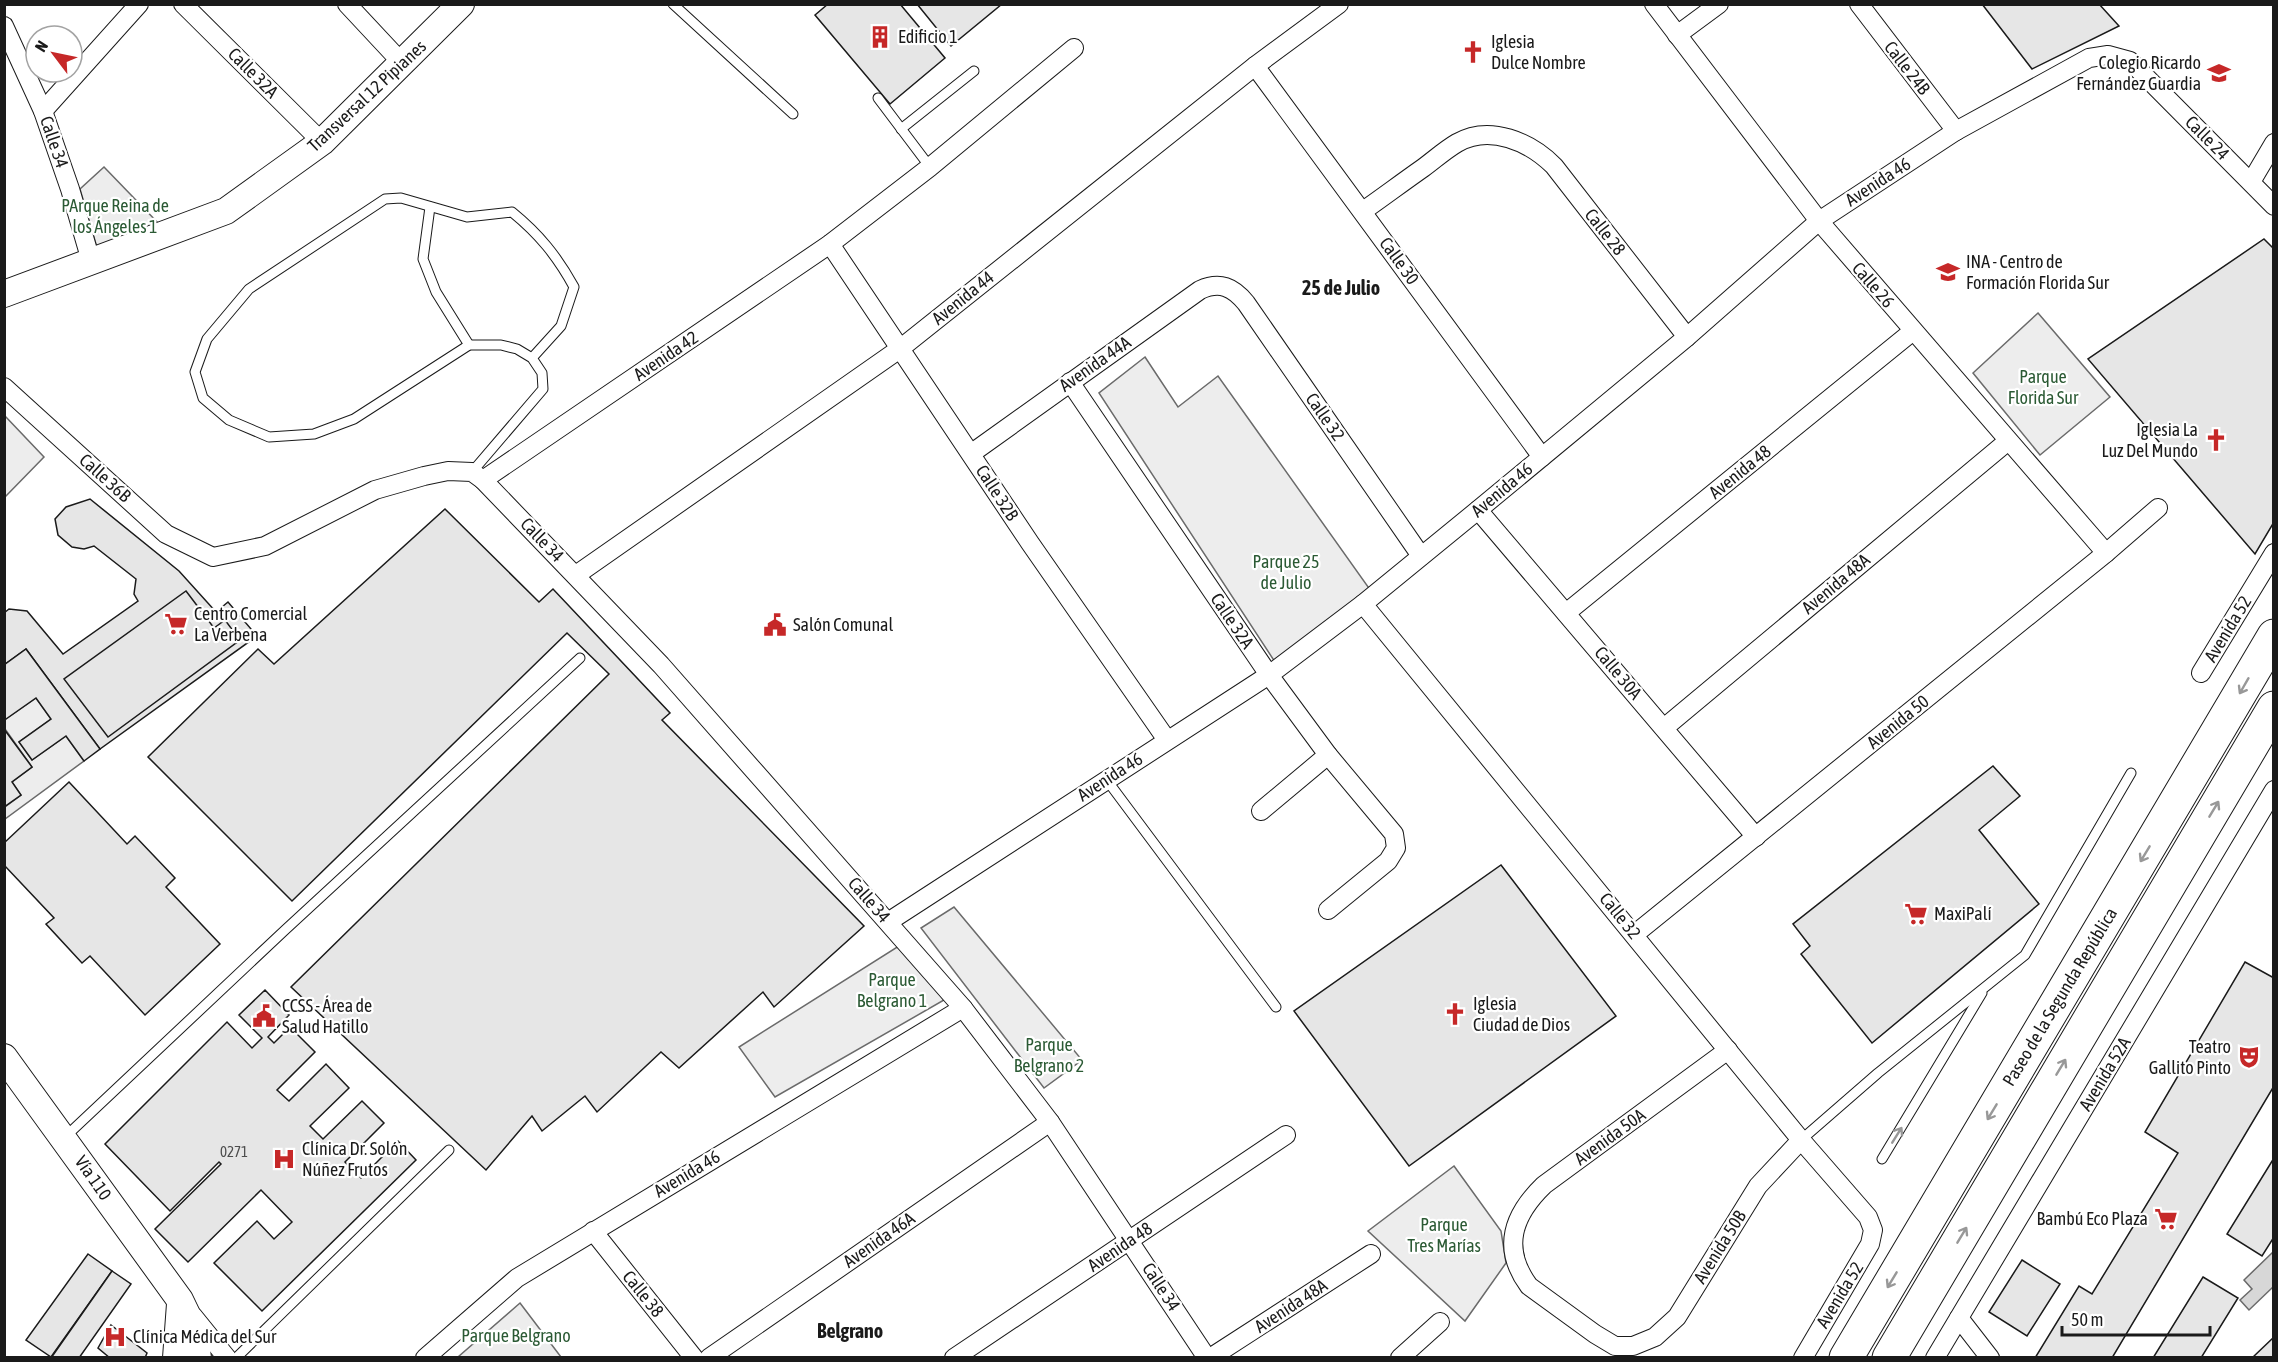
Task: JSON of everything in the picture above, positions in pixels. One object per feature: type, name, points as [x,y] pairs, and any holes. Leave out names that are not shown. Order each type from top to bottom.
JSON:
[{"type":"highway","name":"Paseo de la Segunda República","points":[[1846,1358],[2274,636]]},
{"type":"highway","name":"Paseo de la Segunda República","points":[[1889,1358],[2274,708]]},
{"type":"street","points":[[43,111],[139,4]]},
{"type":"street","name":"Calle 32A","points":[[183,4],[322,142]]},
{"type":"street","points":[[347,4],[403,64]]},
{"type":"street","name":"Transversal 12 Pipianes","points":[[4,294],[226,211],[322,142],[461,4]]},
{"type":"street","name":"Avenida 44","points":[[576,575],[901,348],[1255,66],[1339,4]]},
{"type":"street","name":"Calle 26","points":[[1654,4],[1818,221],[2106,553]]},
{"type":"street","points":[[1677,35],[1719,4]]},
{"type":"street","name":"Calle 24B","points":[[1859,4],[1956,131]]},
{"type":"street","name":"Calle 34","points":[[4,27],[43,111],[70,189],[91,261]]},
{"type":"street","name":"Avenida 42","points":[[477,476],[831,244],[930,167],[1074,48]]},
{"type":"street","name":"Avenida 46","points":[[888,922],[1269,675],[1363,604],[1478,510],[1687,337],[1818,221],[1956,131],[2088,58],[2108,54]]},
{"type":"street","name":"Calle 24","points":[[2108,54],[2130,61],[2274,206]]},
{"type":"street","name":"Calle 30","points":[[1255,66],[1542,457]]},
{"type":"street","name":"Calle 28","points":[[1363,211],[1458,143],[1485,136],[1513,140],[1540,153],[1554,166],[1687,337]]},
{"type":"street","points":[[2251,182],[2274,143]]},
{"type":"street","name":"Calle 32B","points":[[831,244],[1080,615],[1167,740]]},
{"type":"street","name":"Avenida 44A","points":[[972,453],[1200,290],[1212,285],[1223,285]]},
{"type":"street","name":"Calle 32","points":[[1223,285],[1235,291],[1246,303],[1421,556]]},
{"type":"street","name":"Avenida 48","points":[[1566,613],[1913,331]]},
{"type":"street","name":"Calle 32A","points":[[1070,382],[1269,675],[1328,755],[1394,834],[1395,853],[1381,868],[1328,910]]},
{"type":"street","name":"Calle 36B","points":[[4,387],[166,534],[213,557],[265,546],[375,490],[440,472],[477,476]]},
{"type":"street","name":"Avenida 48A","points":[[1664,728],[2008,441]]},
{"type":"street","name":"Calle 34","points":[[477,476],[662,665],[963,1008],[1050,1122],[1209,1358]]},
{"type":"street","name":"Avenida 50","points":[[1635,934],[2106,553],[2158,508]]},
{"type":"street","name":"Calle 30A","points":[[1478,510],[1756,837]]},
{"type":"street","name":"Avenida 52","points":[[2201,673],[2274,553]]},
{"type":"street","name":"Calle 32","points":[[1363,604],[1635,934],[1801,1140],[1868,1217],[1873,1230]]},
{"type":"street","points":[[1261,811],[1328,755]]},
{"type":"street","name":"Avenida 52A","points":[[1935,1358],[2274,790]]},
{"type":"street","name":"Avenida 46","points":[[425,1358],[517,1278],[963,1008]]},
{"type":"street","name":"Avenida 50A","points":[[1633,1346],[1621,1347],[1610,1343],[1529,1286],[1517,1262],[1514,1230],[1522,1210],[1544,1185],[1728,1050]]},
{"type":"street","name":"Vía 110","points":[[4,1057],[180,1300],[194,1329],[198,1358]]},
{"type":"street","name":"Avenida 46A","points":[[709,1358],[1050,1122]]},
{"type":"street","name":"Avenida 48","points":[[954,1358],[1286,1135]]},
{"type":"street","name":"Avenida 50B","points":[[1633,1346],[1655,1337],[1677,1317],[1758,1186],[1801,1140]]},
{"type":"street","name":"Avenida 52","points":[[1803,1358],[1870,1244],[1873,1230]]},
{"type":"street","name":"Calle 38","points":[[592,1231],[694,1358]]},
{"type":"street","name":"Avenida 48A","points":[[1209,1358],[1371,1254]]},
{"type":"street","points":[[176,1358],[180,1300]]},
{"type":"street","points":[[180,1300],[227,1358]]},
{"type":"street","points":[[1959,1318],[1990,1358]]},
{"type":"street","points":[[1400,1358],[1440,1322]]},
{"type":"lane","points":[[673,4],[793,114]]},
{"type":"lane","points":[[901,129],[974,71]]},
{"type":"lane","points":[[878,98],[930,167]]},
{"type":"lane","points":[[477,476],[543,388],[542,373],[532,358],[517,349],[501,345],[469,345],[354,419],[314,435],[269,437],[229,420],[203,398],[195,372],[207,339],[249,289],[385,199],[401,198],[467,217],[512,212],[531,227],[559,260],[574,287],[561,326],[532,358]]},
{"type":"lane","points":[[430,207],[423,259],[436,292],[469,345]]},
{"type":"lane","points":[[64,1138],[276,938],[580,658]]},
{"type":"lane","points":[[1801,1140],[1878,1074],[2025,955],[2131,773]]},
{"type":"lane","points":[[1106,779],[1276,1007]]},
{"type":"lane","points":[[1882,1159],[1985,988]]},
{"type":"lane","points":[[236,1358],[449,1150]]},
{"type":"green space","name":"PArque Reina de los Ángeles 1","points":[[104,167],[160,225],[98,251],[80,189]]},
{"type":"green space","name":"Parque Florida Sur","points":[[2038,313],[2110,397],[2040,455],[1973,373]]},
{"type":"green space","name":"Parque 25 de Julio","points":[[1145,357],[1178,407],[1218,376],[1371,591],[1275,662],[1099,393]]},
{"type":"green space","points":[[5,416],[44,457],[4,497]]},
{"type":"green space","points":[[36,698],[51,719],[19,742],[32,760],[66,736],[84,761],[5,819],[5,807],[21,795],[12,782],[32,767],[5,729],[4,718],[6,719]]},
{"type":"green space","name":"Parque Belgrano 2","points":[[954,907],[1082,1060],[1044,1088],[921,928]]},
{"type":"green space","name":"Parque Belgrano 1","points":[[902,944],[944,1000],[775,1097],[739,1047]]},
{"type":"green space","name":"Parque Tres Marías","points":[[1454,1166],[1501,1231],[1506,1263],[1465,1321],[1368,1231]]},
{"type":"green space","name":"Parque Belgrano","points":[[520,1303],[561,1357],[458,1357]]},
{"type":"shaded area","points":[[2273,1252],[2273,1287],[2249,1310],[2240,1300],[2252,1289],[2244,1280]]},
{"type":"building","name":"Edificio 1","points":[[828,4],[900,4],[945,58],[890,104],[815,15]]},
{"type":"building","points":[[917,4],[1002,4],[951,46]]},
{"type":"building","points":[[1982,4],[2099,4],[2119,26],[2032,69]]},
{"type":"building","name":"Iglesia La Luz Del Mundo","points":[[2264,239],[2274,249],[2274,522],[2255,554],[2088,359]]},
{"type":"building","name":"Centro Comercial La Verbena","points":[[90,499],[179,571],[216,612],[228,602],[257,636],[100,749],[26,649],[4,665],[4,613],[9,609],[27,611],[63,654],[138,601],[134,594],[136,579],[94,546],[84,549],[72,547],[58,535],[55,519],[66,507]]},
{"type":"building","points":[[445,509],[539,602],[553,589],[670,713],[662,720],[864,926],[774,1007],[763,992],[679,1068],[661,1052],[597,1112],[585,1096],[542,1131],[532,1116],[486,1170],[291,987],[609,674],[567,633],[292,901],[148,757],[258,649],[274,664]]},
{"type":"building","points":[[186,591],[214,628],[225,620],[240,640],[108,737],[64,679]]},
{"type":"building","points":[[26,649],[100,749],[84,761],[66,736],[32,760],[19,742],[51,719],[36,698],[6,719],[4,718],[4,665]]},
{"type":"building","points":[[4,729],[32,767],[12,782],[21,795],[4,807]]},
{"type":"building","name":"MaxiPalí","points":[[1993,766],[2020,796],[1979,830],[2039,904],[1872,1043],[1801,954],[1810,946],[1793,924]]},
{"type":"building","points":[[69,782],[127,844],[135,836],[175,878],[166,887],[220,944],[145,1015],[90,956],[82,963],[46,924],[54,918],[4,865],[4,843]]},
{"type":"building","name":"Iglesia Ciudad de Dios","points":[[1501,865],[1616,1016],[1409,1166],[1294,1011]]},
{"type":"building","name":"Bambú Eco Plaza","points":[[2245,962],[2274,978],[2274,1086],[2112,1358],[2035,1358],[2079,1286],[2092,1294],[2178,1153],[2145,1132]]},
{"type":"building","points":[[265,990],[289,1015],[268,1037],[274,1043],[290,1027],[315,1052],[277,1090],[289,1101],[326,1064],[349,1088],[310,1126],[323,1139],[362,1101],[384,1123],[345,1162],[361,1178],[398,1141],[416,1160],[262,1311],[214,1263],[257,1221],[274,1239],[292,1222],[261,1190],[188,1262],[155,1229],[221,1164],[219,1162],[170,1211],[105,1144],[227,1022],[252,1048],[262,1038],[239,1015]]},
{"type":"building","points":[[2274,1158],[2274,1237],[2262,1256],[2227,1234]]},
{"type":"building","points":[[88,1254],[112,1271],[51,1357],[26,1340]]},
{"type":"building","points":[[2022,1260],[2060,1284],[2027,1336],[1989,1312]]},
{"type":"building","points":[[112,1271],[131,1284],[79,1358],[51,1358]]},
{"type":"building","points":[[2203,1277],[2238,1298],[2201,1358],[2153,1358]]},
{"type":"building","name":"Clínica Médica del Sur","points":[[111,1325],[147,1353],[145,1358],[110,1358],[98,1348]]},
{"type":"building","points":[[2274,1337],[2274,1358],[2252,1358]]},
{"type":"place","name":"Edificio 1","points":[[880,37]]},
{"type":"place","name":"Iglesia Dulce Nombre","points":[[1473,52]]},
{"type":"place","name":"Colegio Ricardo Fernández Guardia","points":[[2219,73]]},
{"type":"place","name":"INA - Centro de Formación Florida Sur","points":[[1948,272]]},
{"type":"place","name":"Iglesia La Luz Del Mundo","points":[[2216,440]]},
{"type":"place","name":"Centro Comercial La Verbena","points":[[176,624]]},
{"type":"place","name":"Salón Comunal","points":[[775,625]]},
{"type":"place","name":"MaxiPalí","points":[[1916,914]]},
{"type":"place","name":"Iglesia Ciudad de Dios","points":[[1455,1014]]},
{"type":"place","name":"CCSS - Área de Salud Hatillo","points":[[264,1016]]},
{"type":"place","name":"Teatro Gallito Pinto","points":[[2249,1057]]},
{"type":"place","name":"Clínica Dr. Solón Núñez Frutos","points":[[284,1159]]},
{"type":"place","name":"Bambú Eco Plaza","points":[[2166,1219]]},
{"type":"place","name":"Clínica Médica del Sur","points":[[115,1337]]},
{"type":"district","name":"25 de Julio","points":[[1341,288]]},
{"type":"district","name":"Belgrano","points":[[850,1331]]}]
